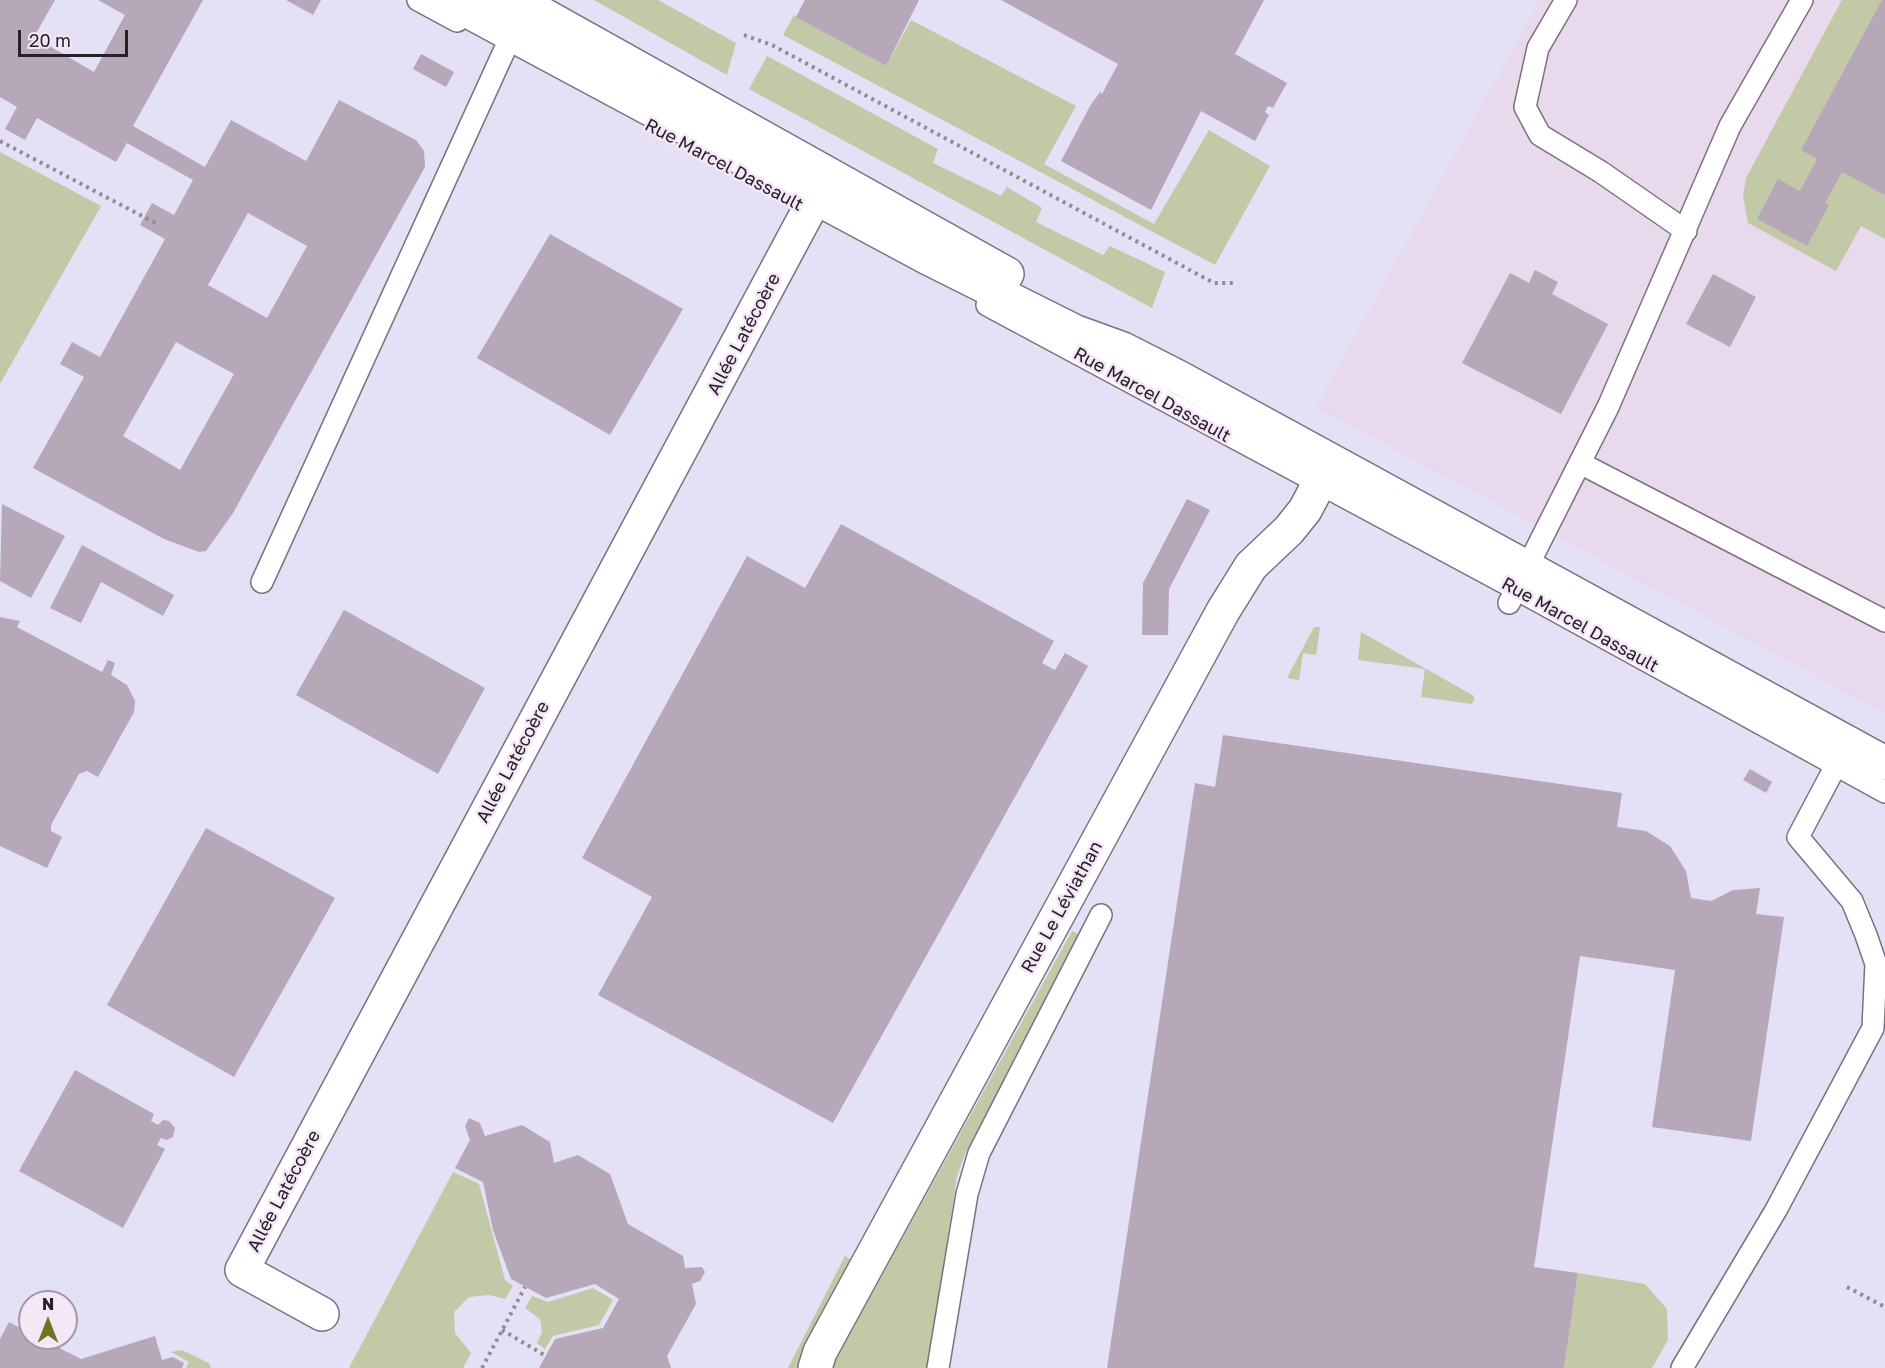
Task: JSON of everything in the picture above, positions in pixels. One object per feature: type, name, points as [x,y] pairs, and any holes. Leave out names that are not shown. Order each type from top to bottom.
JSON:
[{"type":"street","name":"Rue Marcel Dassault","points":[[447,0],[818,194],[1082,316],[1123,349],[1517,586],[1842,754],[1885,763]]},
{"type":"street","name":"Rue Marcel Dassault","points":[[517,0],[600,48],[818,194]]},
{"type":"street","name":"Allée Latécoère","points":[[321,1314],[242,1270],[818,194]]},
{"type":"street","name":"Rue Le Léviathan","points":[[814,1368],[825,1341],[1223,611],[1251,566],[1300,516],[1325,472]]},
{"type":"lane","name":"Rue Marcel Dassault","points":[[418,0],[506,47],[818,194],[1325,472]]},
{"type":"lane","name":"Rue Marcel Dassault","points":[[488,0],[563,40],[600,48]]},
{"type":"lane","points":[[1566,0],[1538,48],[1525,107],[1540,135],[1601,171],[1686,231]]},
{"type":"lane","points":[[1517,586],[1608,407],[1730,126],[1802,0]]},
{"type":"lane","points":[[262,582],[506,47]]},
{"type":"lane","points":[[1580,463],[1885,621]]},
{"type":"lane","name":"Rue Marcel Dassault","points":[[1842,754],[1885,792]]},
{"type":"lane","points":[[1682,1368],[1776,1210],[1873,1028],[1876,964],[1866,935],[1852,901],[1798,837],[1842,754]]},
{"type":"lane","points":[[938,1368],[967,1194],[979,1153],[1101,915]]},
{"type":"path","points":[[744,35],[772,45],[1214,283],[1235,283]]},
{"type":"path","points":[[0,141],[159,225]]},
{"type":"path","points":[[482,1368],[525,1287]]},
{"type":"path","points":[[1847,1287],[1885,1307]]},
{"type":"path","points":[[502,1330],[546,1356]]},
{"type":"shaded area","points":[[0,0],[1885,0],[1885,1368],[0,1368]]},
{"type":"shaded area","points":[[1540,0],[1885,0],[1885,713],[1316,407]]},
{"type":"green space","points":[[594,0],[658,0],[736,43],[727,75]]},
{"type":"green space","points":[[1842,0],[1885,0],[1885,239],[1861,226],[1836,271],[1748,223],[1743,196],[1746,178]]},
{"type":"green space","points":[[794,15],[886,66],[911,20],[1076,106],[1044,164],[1154,224],[1209,130],[1270,166],[1215,265],[783,35]]},
{"type":"green space","points":[[767,56],[938,149],[933,163],[1001,196],[1007,187],[1042,208],[1036,222],[1103,255],[1110,246],[1165,272],[1152,308],[749,89]]},
{"type":"green space","points":[[0,152],[101,206],[0,384]]},
{"type":"green space","points":[[1314,627],[1320,627],[1316,655],[1303,653],[1299,680],[1287,678]]},
{"type":"green space","points":[[1361,632],[1474,696],[1474,701],[1471,704],[1421,697],[1425,669],[1358,660]]},
{"type":"green space","points":[[1072,931],[1078,934],[1080,941],[1076,953],[966,1152],[957,1176],[928,1368],[831,1368]]},
{"type":"green space","points":[[453,1172],[479,1184],[505,1280],[513,1286],[505,1299],[489,1295],[469,1297],[454,1312],[455,1333],[471,1353],[463,1368],[349,1368]]},
{"type":"green space","points":[[845,1256],[853,1261],[806,1368],[788,1368]]},
{"type":"green space","points":[[1578,1273],[1645,1284],[1667,1309],[1668,1340],[1652,1368],[1564,1368]]},
{"type":"green space","points":[[593,1288],[613,1300],[599,1325],[553,1336],[545,1349],[537,1343],[542,1332],[540,1319],[525,1308],[532,1296],[548,1302]]},
{"type":"green space","points":[[182,1350],[209,1363],[211,1368],[186,1368],[189,1362],[171,1352]]},
{"type":"building","points":[[0,0],[55,0],[34,37],[94,72],[125,15],[98,0],[203,0],[133,126],[205,167],[231,120],[306,161],[339,100],[416,140],[424,151],[425,167],[233,513],[206,551],[199,552],[164,539],[33,468],[84,377],[60,364],[72,342],[100,357],[165,239],[140,225],[152,203],[174,215],[193,180],[127,143],[116,162],[37,118],[25,140],[5,129],[17,107],[0,97]],"holes":[[[248,213],[307,246],[267,318],[208,285]],[[176,342],[234,374],[180,470],[123,436]]]},
{"type":"building","points":[[286,0],[321,0],[313,15]]},
{"type":"building","points":[[805,0],[919,0],[886,66],[796,17]]},
{"type":"building","points":[[1001,0],[1264,0],[1235,54],[1287,83],[1273,108],[1268,106],[1265,112],[1269,115],[1255,141],[1201,111],[1151,210],[1061,161],[1090,106],[1100,92],[1102,94],[1118,64]]},
{"type":"building","points":[[1882,0],[1885,0],[1885,195],[1842,172],[1825,203],[1829,205],[1807,246],[1757,219],[1778,179],[1800,191],[1817,159],[1801,150]]},
{"type":"building","points":[[421,54],[454,72],[446,87],[413,69]]},
{"type":"building","points":[[550,234],[683,309],[610,435],[477,358]]},
{"type":"building","points":[[1535,270],[1558,282],[1552,294],[1608,324],[1561,414],[1462,363],[1510,273],[1529,283]]},
{"type":"building","points":[[1713,274],[1756,297],[1730,347],[1686,324]]},
{"type":"building","points":[[1187,499],[1210,510],[1169,589],[1168,635],[1142,635],[1143,583]]},
{"type":"building","points":[[2,504],[65,536],[31,598],[0,581]]},
{"type":"building","points":[[841,524],[1054,641],[1042,663],[1055,670],[1065,653],[1088,666],[833,1123],[598,995],[652,897],[582,858],[747,556],[805,588]]},
{"type":"building","points":[[82,545],[174,595],[163,616],[101,582],[81,623],[50,608]]},
{"type":"building","points":[[344,610],[485,688],[438,774],[296,695]]},
{"type":"building","points":[[0,617],[20,621],[17,627],[102,672],[108,660],[115,663],[111,675],[127,685],[135,701],[134,712],[98,777],[87,771],[79,774],[51,825],[51,831],[62,837],[47,868],[0,846]]},
{"type":"building","points":[[1223,735],[1622,793],[1617,827],[1646,831],[1670,846],[1686,871],[1691,898],[1711,901],[1733,890],[1760,888],[1756,914],[1784,917],[1751,1141],[1652,1127],[1675,970],[1580,956],[1534,1267],[1578,1273],[1564,1368],[1107,1368],[1195,783],[1215,787]]},
{"type":"building","points":[[1750,769],[1772,782],[1766,793],[1743,780]]},
{"type":"building","points":[[206,828],[335,898],[234,1077],[107,1005]]},
{"type":"building","points":[[75,1070],[154,1114],[151,1121],[158,1125],[163,1120],[169,1121],[175,1128],[173,1137],[167,1140],[161,1138],[157,1145],[165,1149],[123,1228],[19,1171]]},
{"type":"building","points":[[469,1118],[480,1123],[485,1136],[522,1125],[550,1142],[554,1163],[578,1155],[610,1174],[628,1224],[683,1256],[685,1268],[702,1267],[705,1272],[700,1281],[692,1284],[696,1304],[667,1356],[671,1368],[539,1368],[555,1339],[603,1328],[619,1299],[595,1284],[546,1298],[511,1279],[493,1230],[483,1182],[455,1168],[470,1140],[465,1126]]},
{"type":"building","points":[[9,1322],[18,1327],[18,1350],[63,1350],[81,1359],[155,1336],[162,1360],[173,1357],[184,1363],[182,1368],[0,1368],[0,1339]]}]
